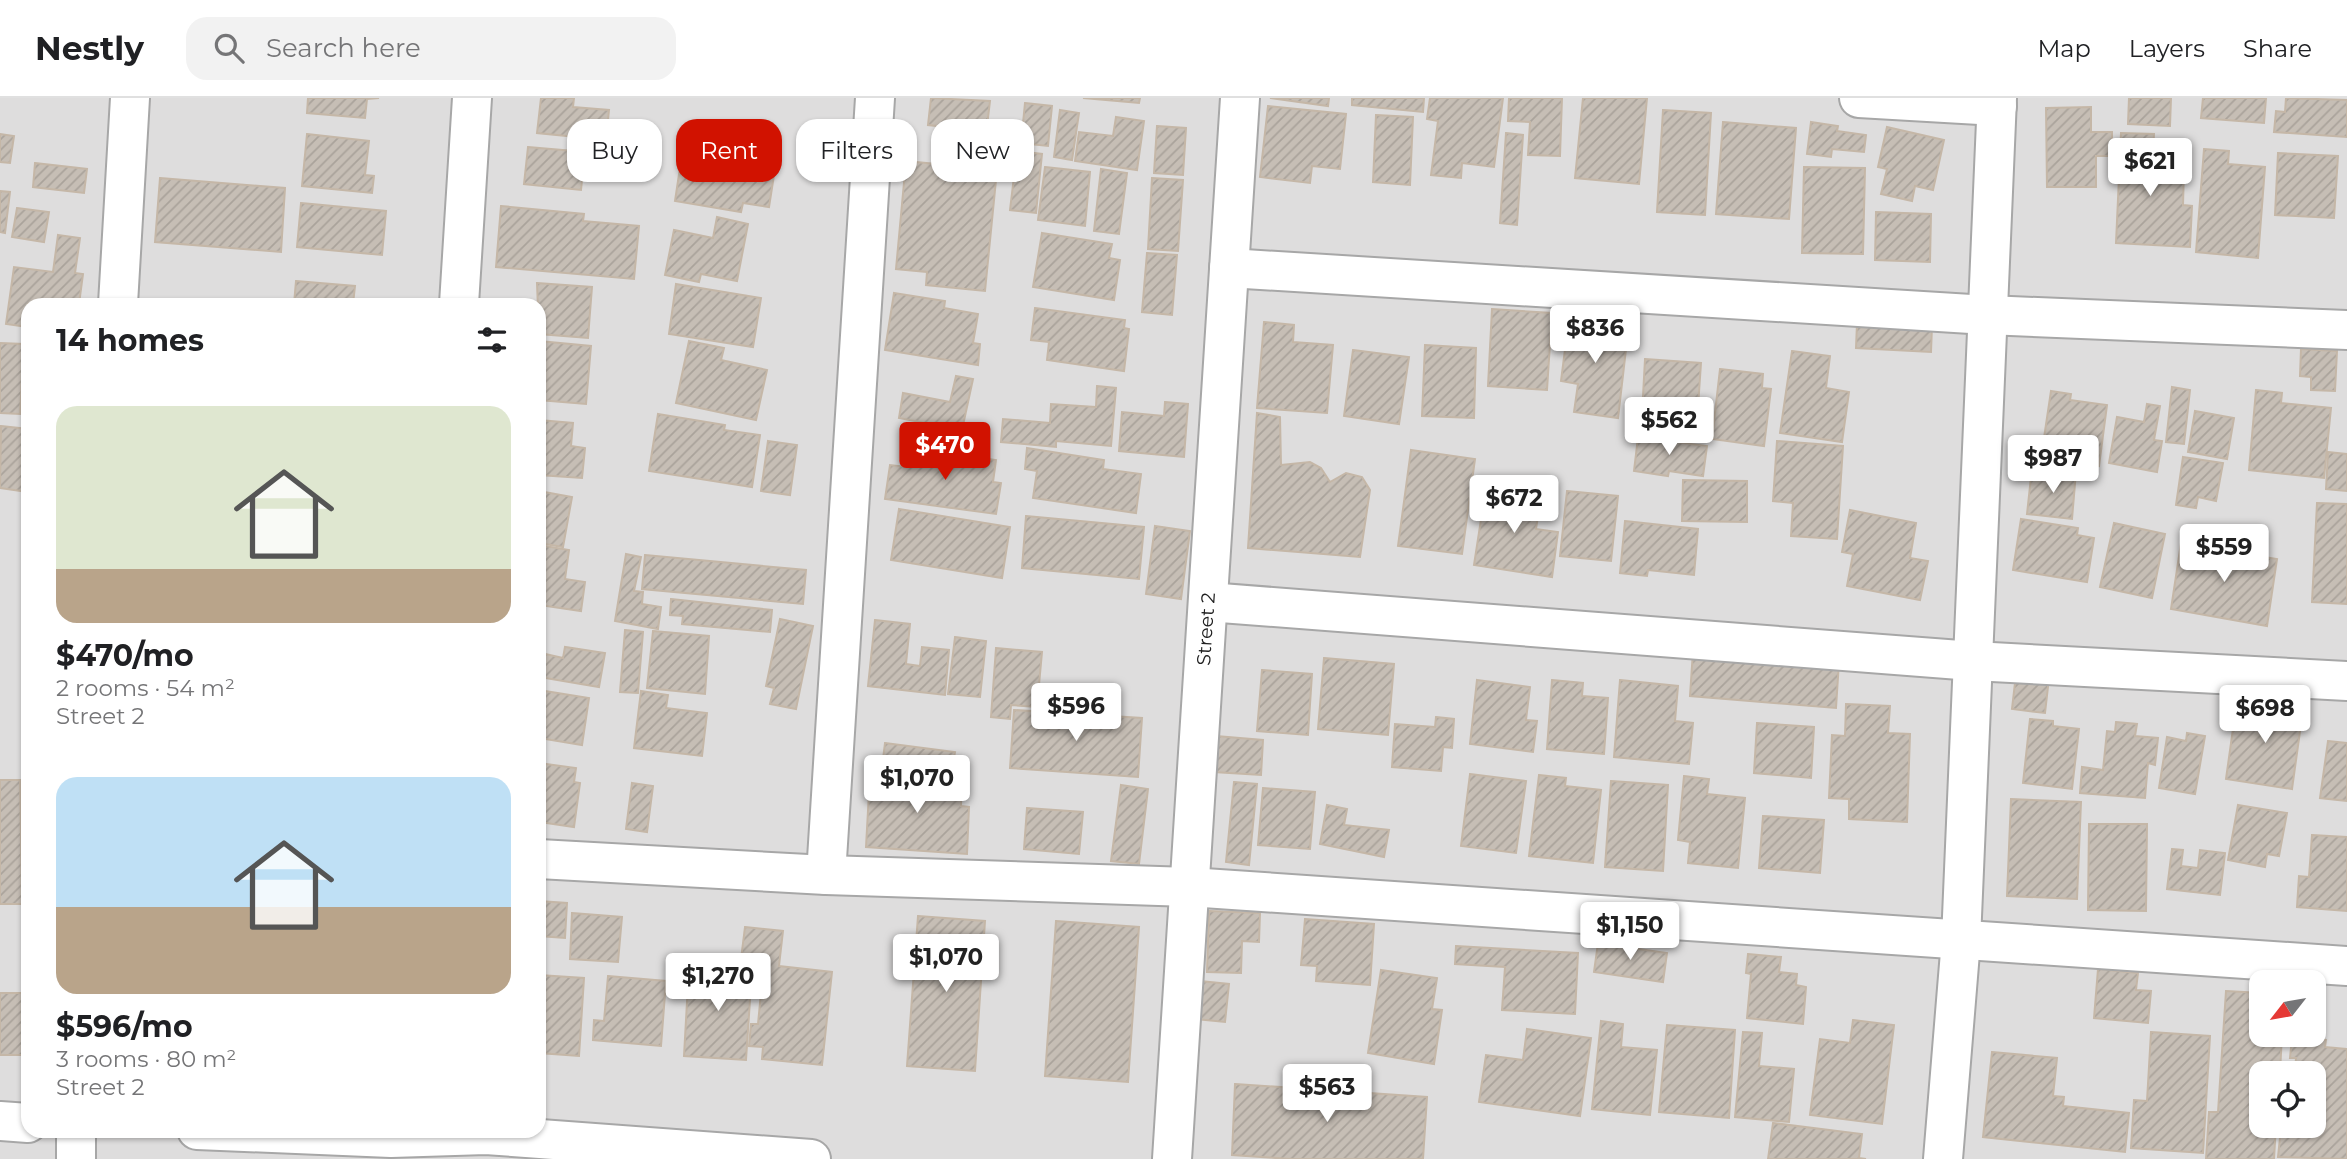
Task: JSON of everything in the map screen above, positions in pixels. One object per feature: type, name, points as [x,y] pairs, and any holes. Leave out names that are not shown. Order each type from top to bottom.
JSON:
[{"type":"street","points":[[118,298],[130,98]]},
{"type":"street","points":[[459,298],[472,98]]},
{"type":"street","points":[[826,875],[875,98]]},
{"type":"street","name":"Street 2","points":[[1172,1159],[1240,98]]},
{"type":"street","points":[[1859,98],[1997,102],[1961,940],[1943,1159]]},
{"type":"street","points":[[1229,268],[1987,315],[2347,330]]},
{"type":"street","points":[[1208,603],[1973,662],[2347,681]]},
{"type":"street","points":[[546,859],[826,875],[1189,887],[2347,966]]},
{"type":"street","points":[[0,1121],[21,1122]]},
{"type":"street","points":[[76,1138],[76,1159]]},
{"type":"street","points":[[527,1138],[811,1159]]},
{"type":"shaded area","points":[[0,98],[2347,98],[2347,1159],[0,1159]]},
{"type":"building","points":[[308,98],[379,98],[367,99],[365,118],[307,113]]},
{"type":"building","points":[[541,98],[574,98],[573,107],[609,110],[608,119],[567,119],[567,136],[537,133]]},
{"type":"building","points":[[931,98],[990,101],[988,119],[931,119],[931,125],[928,125]]},
{"type":"building","points":[[1083,98],[1140,98],[1139,103]]},
{"type":"building","points":[[1270,98],[1329,98],[1328,106]]},
{"type":"building","points":[[1352,98],[1424,98],[1423,112],[1352,105]]},
{"type":"building","points":[[1430,98],[1503,98],[1494,167],[1462,163],[1461,178],[1431,175],[1438,121],[1427,119]]},
{"type":"building","points":[[1509,98],[1562,98],[1560,156],[1528,155],[1530,122],[1508,121]]},
{"type":"building","points":[[1583,98],[1647,98],[1639,184],[1575,178]]},
{"type":"building","points":[[2129,98],[2171,98],[2170,126],[2128,124]]},
{"type":"building","points":[[2203,98],[2266,98],[2264,123],[2201,118]]},
{"type":"building","points":[[2286,98],[2347,100],[2347,137],[2274,132],[2276,111],[2285,112]]},
{"type":"building","points":[[1025,103],[1052,106],[1048,146],[1034,144],[1034,119],[1023,119]]},
{"type":"building","points":[[1268,106],[1346,114],[1340,169],[1312,166],[1310,183],[1260,177]]},
{"type":"building","points":[[2091,107],[2091,132],[2112,132],[2112,156],[2096,156],[2096,187],[2047,187],[2046,108]]},
{"type":"building","points":[[1060,110],[1079,113],[1072,160],[1054,157]]},
{"type":"building","points":[[1663,110],[1711,113],[1705,215],[1657,212]]},
{"type":"building","points":[[1376,115],[1413,117],[1410,185],[1373,182]]},
{"type":"building","points":[[1116,117],[1144,121],[1137,170],[1075,161],[1079,132],[1113,136]]},
{"type":"building","points":[[1723,122],[1796,128],[1789,219],[1716,214]]},
{"type":"building","points":[[1811,122],[1838,126],[1837,131],[1866,135],[1864,152],[1832,149],[1831,157],[1807,154]]},
{"type":"building","points":[[1157,126],[1186,128],[1183,175],[1154,173]]},
{"type":"building","points":[[1887,127],[1944,140],[1933,190],[1915,186],[1912,201],[1881,194],[1887,169],[1878,167]]},
{"type":"building","points":[[1506,133],[1523,135],[1517,225],[1500,223]]},
{"type":"building","points":[[2121,133],[2154,134],[2152,169],[2184,170],[2183,205],[2192,206],[2190,247],[2116,243]]},
{"type":"building","points":[[0,134],[14,136],[10,163],[0,162]]},
{"type":"building","points":[[307,134],[369,141],[365,175],[374,176],[372,193],[302,186]]},
{"type":"building","points":[[528,147],[567,150],[567,182],[582,182],[581,190],[524,184]]},
{"type":"building","points":[[2204,149],[2229,151],[2228,164],[2265,167],[2258,258],[2196,252]]},
{"type":"building","points":[[1034,153],[1042,154],[1036,213],[1010,210],[1013,182],[1034,182]]},
{"type":"building","points":[[2278,153],[2338,156],[2334,218],[2275,215]]},
{"type":"building","points":[[917,162],[931,163],[931,182],[996,182],[985,291],[926,285],[927,272],[896,269],[904,182],[917,182]]},
{"type":"building","points":[[35,163],[87,169],[84,193],[33,187]]},
{"type":"building","points":[[1045,167],[1090,172],[1085,226],[1038,220]]},
{"type":"building","points":[[1804,167],[1865,168],[1863,254],[1802,253]]},
{"type":"building","points":[[1101,169],[1127,173],[1119,234],[1094,231]]},
{"type":"building","points":[[160,178],[285,188],[281,252],[155,242]]},
{"type":"building","points":[[1152,178],[1183,180],[1178,251],[1148,249]]},
{"type":"building","points":[[678,182],[773,182],[769,207],[743,203],[741,212],[675,201]]},
{"type":"building","points":[[0,191],[10,192],[5,233],[0,232]]},
{"type":"building","points":[[301,203],[386,211],[382,255],[297,247]]},
{"type":"building","points":[[501,206],[584,214],[583,221],[639,226],[634,279],[496,267]]},
{"type":"building","points":[[17,208],[49,212],[44,242],[12,237]]},
{"type":"building","points":[[1876,212],[1931,214],[1930,262],[1875,260]]},
{"type":"building","points":[[717,217],[748,224],[737,281],[701,274],[699,282],[665,275],[674,230],[713,238]]},
{"type":"building","points":[[1042,233],[1112,244],[1109,258],[1120,260],[1114,300],[1033,287]]},
{"type":"building","points":[[58,235],[80,238],[75,273],[83,274],[80,298],[21,298],[21,326],[6,324],[14,267],[53,272]]},
{"type":"building","points":[[1147,253],[1177,255],[1172,315],[1142,312]]},
{"type":"building","points":[[296,281],[355,286],[354,298],[295,298]]},
{"type":"building","points":[[537,283],[592,287],[588,338],[546,335],[546,298],[538,298]]},
{"type":"building","points":[[676,284],[761,298],[753,347],[669,334]]},
{"type":"building","points":[[894,293],[945,301],[944,308],[978,314],[973,343],[980,344],[978,365],[885,350]]},
{"type":"building","points":[[1035,308],[1125,320],[1124,328],[1129,329],[1124,371],[1047,360],[1049,342],[1031,340]]},
{"type":"building","points":[[1492,309],[1552,313],[1547,390],[1488,386]]},
{"type":"building","points":[[1570,310],[1598,313],[1596,328],[1628,332],[1618,418],[1574,412],[1578,384],[1561,381]]},
{"type":"building","points":[[1264,322],[1294,325],[1293,342],[1333,345],[1327,413],[1257,408]]},
{"type":"building","points":[[1857,323],[1932,326],[1931,352],[1856,348]]},
{"type":"building","points":[[689,341],[724,348],[721,360],[767,370],[756,420],[676,403]]},
{"type":"building","points":[[546,342],[591,346],[586,404],[546,401]]},
{"type":"building","points":[[0,343],[21,344],[20,414],[0,413]]},
{"type":"building","points":[[1425,345],[1476,348],[1474,418],[1422,416]]},
{"type":"building","points":[[2301,349],[2337,351],[2335,391],[2311,390],[2311,377],[2300,376]]},
{"type":"building","points":[[1353,350],[1409,357],[1399,424],[1344,416]]},
{"type":"building","points":[[1792,351],[1830,356],[1826,388],[1849,392],[1842,442],[1780,433]]},
{"type":"building","points":[[1645,359],[1701,363],[1698,407],[1706,408],[1705,437],[1641,433]]},
{"type":"building","points":[[1720,369],[1763,374],[1762,388],[1771,389],[1764,446],[1712,439]]},
{"type":"building","points":[[956,376],[973,379],[962,430],[899,418],[903,393],[950,402]]},
{"type":"building","points":[[1097,386],[1116,388],[1111,446],[1056,441],[1056,447],[1001,442],[1003,419],[1050,423],[1051,404],[1096,407]]},
{"type":"building","points":[[2172,387],[2190,390],[2184,444],[2166,442]]},
{"type":"building","points":[[2256,390],[2282,393],[2281,403],[2331,408],[2324,478],[2249,470]]},
{"type":"building","points":[[2051,391],[2071,394],[2070,400],[2107,405],[2099,466],[2041,458]]},
{"type":"building","points":[[1165,402],[1188,404],[1184,457],[1119,451],[1122,412],[1164,416]]},
{"type":"building","points":[[2147,404],[2160,406],[2154,440],[2162,441],[2157,472],[2109,463],[2117,417],[2144,422]]},
{"type":"building","points":[[2195,411],[2234,418],[2227,459],[2188,452]]},
{"type":"building","points":[[1257,413],[1280,417],[1281,465],[1310,462],[1321,468],[1330,482],[1346,473],[1362,477],[1370,490],[1360,557],[1248,548]]},
{"type":"building","points":[[658,414],[725,425],[724,430],[760,435],[752,487],[649,471]]},
{"type":"building","points":[[546,421],[573,423],[571,446],[585,448],[582,478],[546,475]]},
{"type":"building","points":[[1,426],[21,428],[21,491],[0,488]]},
{"type":"building","points":[[1638,437],[1707,446],[1703,476],[1669,471],[1668,476],[1634,471]]},
{"type":"building","points":[[768,441],[797,445],[790,495],[761,491]]},
{"type":"building","points":[[1777,441],[1843,446],[1837,539],[1791,536],[1793,503],[1773,501]]},
{"type":"building","points":[[910,448],[996,460],[993,482],[1001,483],[996,514],[885,499],[890,465],[907,467]]},
{"type":"building","points":[[1027,448],[1104,460],[1103,469],[1141,474],[1136,513],[1033,498],[1037,471],[1025,469]]},
{"type":"building","points":[[1411,450],[1475,459],[1462,554],[1398,546]]},
{"type":"building","points":[[2328,452],[2347,454],[2347,491],[2326,489]]},
{"type":"building","points":[[2183,457],[2223,463],[2216,501],[2198,497],[2196,508],[2176,505]]},
{"type":"building","points":[[2052,470],[2076,472],[2072,519],[2027,514],[2031,477],[2051,479]]},
{"type":"building","points":[[1683,480],[1747,481],[1747,522],[1682,521]]},
{"type":"building","points":[[1486,487],[1541,496],[1536,529],[1558,532],[1552,577],[1474,565]]},
{"type":"building","points":[[1567,491],[1618,496],[1611,561],[1560,556]]},
{"type":"building","points":[[546,492],[572,497],[563,547],[546,544]]},
{"type":"building","points":[[2317,503],[2347,504],[2347,604],[2312,602]]},
{"type":"building","points":[[899,509],[1010,527],[1002,578],[891,560]]},
{"type":"building","points":[[1850,510],[1916,523],[1910,558],[1928,561],[1920,600],[1847,586],[1853,554],[1842,552]]},
{"type":"building","points":[[1026,516],[1144,527],[1139,579],[1022,568]]},
{"type":"building","points":[[2021,519],[2078,528],[2077,535],[2094,538],[2087,582],[2013,570]]},
{"type":"building","points":[[1625,521],[1698,529],[1694,575],[1648,570],[1647,576],[1620,573]]},
{"type":"building","points":[[2114,523],[2165,534],[2152,598],[2100,587]]},
{"type":"building","points":[[1155,526],[1190,531],[1181,599],[1146,594]]},
{"type":"building","points":[[2181,543],[2277,559],[2267,626],[2171,609]]},
{"type":"building","points":[[546,546],[569,550],[565,579],[585,582],[581,611],[546,606]]},
{"type":"building","points":[[626,554],[641,557],[634,591],[643,592],[642,604],[661,607],[658,629],[615,621]]},
{"type":"building","points":[[645,555],[806,570],[803,604],[642,589]]},
{"type":"building","points":[[671,599],[772,610],[770,632],[682,624],[683,616],[670,615]]},
{"type":"building","points":[[780,619],[813,626],[796,709],[770,704],[774,688],[766,686]]},
{"type":"building","points":[[875,620],[910,624],[906,664],[920,666],[922,647],[949,650],[945,695],[868,686]]},
{"type":"building","points":[[625,630],[643,632],[638,693],[620,692]]},
{"type":"building","points":[[653,631],[709,636],[705,694],[647,688]]},
{"type":"building","points":[[955,637],[986,641],[980,697],[948,694]]},
{"type":"building","points":[[565,647],[605,653],[599,687],[546,678],[546,654],[563,658]]},
{"type":"building","points":[[996,648],[1042,652],[1037,707],[1011,705],[1010,719],[991,717]]},
{"type":"building","points":[[1693,651],[1839,662],[1836,708],[1690,696]]},
{"type":"building","points":[[1324,658],[1394,664],[1388,735],[1318,729]]},
{"type":"building","points":[[1262,670],[1312,674],[1308,735],[1257,731]]},
{"type":"building","points":[[2016,674],[2049,678],[2045,713],[2012,709]]},
{"type":"building","points":[[1477,680],[1530,687],[1526,720],[1537,721],[1533,752],[1470,744]]},
{"type":"building","points":[[1552,680],[1583,683],[1582,696],[1608,698],[1604,754],[1547,749]]},
{"type":"building","points":[[1620,680],[1678,686],[1675,721],[1693,723],[1689,764],[1614,757]]},
{"type":"building","points":[[546,691],[589,698],[582,745],[546,739]]},
{"type":"building","points":[[641,691],[668,695],[666,708],[707,713],[702,756],[634,748]]},
{"type":"building","points":[[2253,702],[2303,710],[2292,789],[2226,779],[2236,707],[2252,709]]},
{"type":"building","points":[[1846,704],[1890,706],[1888,733],[1910,734],[1907,822],[1849,819],[1849,799],[1829,798],[1832,735],[1845,736]]},
{"type":"building","points":[[1014,710],[1142,718],[1138,777],[1010,768]]},
{"type":"building","points":[[1436,717],[1454,719],[1452,748],[1443,747],[1441,771],[1392,767],[1395,724],[1435,727]]},
{"type":"building","points":[[2030,719],[2053,721],[2053,726],[2079,729],[2072,789],[2023,783]]},
{"type":"building","points":[[2116,722],[2137,724],[2135,736],[2158,738],[2155,765],[2148,763],[2145,798],[2080,793],[2082,767],[2103,770],[2107,731],[2115,732]]},
{"type":"building","points":[[1757,723],[1814,727],[1811,778],[1754,773]]},
{"type":"building","points":[[2187,733],[2205,736],[2195,794],[2159,788],[2167,737],[2186,741]]},
{"type":"building","points":[[1216,736],[1263,740],[1261,775],[1214,772]]},
{"type":"building","points":[[2328,741],[2347,743],[2347,801],[2320,798]]},
{"type":"building","points":[[885,743],[955,752],[951,776],[882,767]]},
{"type":"building","points":[[546,764],[576,768],[574,782],[580,783],[574,827],[546,823]]},
{"type":"building","points":[[870,774],[962,780],[961,806],[969,807],[967,854],[866,847]]},
{"type":"building","points":[[1470,774],[1526,781],[1516,853],[1461,846]]},
{"type":"building","points":[[1539,775],[1566,778],[1565,786],[1601,790],[1593,863],[1529,856]]},
{"type":"building","points":[[1684,776],[1709,779],[1707,794],[1745,798],[1738,868],[1688,863],[1690,842],[1678,840]]},
{"type":"building","points":[[0,780],[20,780],[21,904],[0,904]]},
{"type":"building","points":[[1611,781],[1668,785],[1663,871],[1605,867]]},
{"type":"building","points":[[1234,782],[1257,784],[1249,865],[1226,862]]},
{"type":"building","points":[[632,783],[653,786],[647,832],[626,829]]},
{"type":"building","points":[[1121,785],[1148,789],[1139,864],[1111,861]]},
{"type":"building","points":[[1263,788],[1315,792],[1310,849],[1258,845]]},
{"type":"building","points":[[2011,799],[2081,802],[2077,899],[2007,896]]},
{"type":"building","points":[[1327,805],[1347,809],[1344,825],[1389,830],[1384,857],[1320,844]]},
{"type":"building","points":[[2238,805],[2287,813],[2279,856],[2267,854],[2265,867],[2228,860]]},
{"type":"building","points":[[1027,808],[1083,812],[1079,854],[1024,849]]},
{"type":"building","points":[[1763,816],[1824,820],[1820,873],[1759,868]]},
{"type":"building","points":[[2089,824],[2147,824],[2146,911],[2088,910]]},
{"type":"building","points":[[2312,835],[2347,837],[2347,911],[2297,907],[2299,876],[2309,877]]},
{"type":"building","points":[[2172,849],[2183,850],[2181,866],[2198,868],[2200,850],[2225,853],[2220,895],[2167,889]]},
{"type":"building","points":[[546,902],[567,903],[565,938],[546,937]]},
{"type":"building","points":[[1209,911],[1260,913],[1259,942],[1242,941],[1241,973],[1207,972]]},
{"type":"building","points":[[572,913],[622,917],[618,962],[570,959]]},
{"type":"building","points":[[918,916],[985,921],[975,1071],[907,1066]]},
{"type":"building","points":[[1305,919],[1374,924],[1370,985],[1316,981],[1317,966],[1301,965]]},
{"type":"building","points":[[1056,921],[1139,927],[1128,1082],[1045,1076]]},
{"type":"building","points":[[745,927],[783,931],[779,966],[832,972],[822,1065],[762,1059],[763,1047],[749,1046],[751,1024],[758,1024],[764,961],[741,959]]},
{"type":"building","points":[[1598,943],[1667,953],[1663,982],[1594,972]]},
{"type":"building","points":[[1456,946],[1578,953],[1575,1014],[1502,1010],[1505,967],[1455,964]]},
{"type":"building","points":[[1748,954],[1781,957],[1779,972],[1797,974],[1796,985],[1806,987],[1803,1024],[1747,1018],[1751,974],[1746,973]]},
{"type":"building","points":[[689,966],[752,970],[746,1060],[684,1056]]},
{"type":"building","points":[[2098,969],[2138,973],[2136,990],[2151,991],[2148,1023],[2094,1018]]},
{"type":"building","points":[[1381,970],[1437,978],[1432,1009],[1442,1010],[1434,1064],[1368,1053]]},
{"type":"building","points":[[546,975],[584,978],[579,1056],[546,1054]]},
{"type":"building","points":[[608,976],[666,981],[661,1046],[593,1040],[594,1020],[604,1021]]},
{"type":"building","points":[[1200,981],[1229,984],[1225,1022],[1196,1019]]},
{"type":"building","points":[[2226,991],[2249,992],[2249,1047],[2281,1047],[2281,1061],[2249,1061],[2249,1138],[2275,1138],[2274,1159],[2206,1159],[2209,1112],[2218,1112]]},
{"type":"building","points":[[0,993],[21,993],[21,1055],[0,1055]]},
{"type":"building","points":[[1853,1020],[1894,1025],[1882,1124],[1810,1115],[1820,1039],[1850,1043]]},
{"type":"building","points":[[1601,1021],[1623,1024],[1621,1047],[1657,1050],[1650,1115],[1592,1109]]},
{"type":"building","points":[[1667,1025],[1735,1030],[1729,1118],[1659,1112]]},
{"type":"building","points":[[1527,1029],[1591,1038],[1580,1116],[1479,1102],[1486,1055],[1523,1060]]},
{"type":"building","points":[[1743,1032],[1762,1033],[1759,1066],[1794,1069],[1789,1122],[1735,1117]]},
{"type":"building","points":[[2151,1032],[2210,1036],[2203,1153],[2131,1148],[2134,1100],[2147,1101]]},
{"type":"building","points":[[2291,1047],[2347,1049],[2347,1159],[2278,1157],[2280,1138],[2326,1138],[2326,1061],[2296,1061],[2296,1058],[2290,1058]]},
{"type":"building","points":[[1992,1052],[2057,1058],[2053,1096],[2064,1097],[2063,1106],[2129,1113],[2125,1152],[1983,1137]]},
{"type":"building","points":[[1235,1084],[1427,1097],[1423,1159],[1290,1159],[1232,1155]]},
{"type":"building","points":[[1773,1123],[1862,1134],[1859,1158],[1866,1159],[1768,1159]]}]
